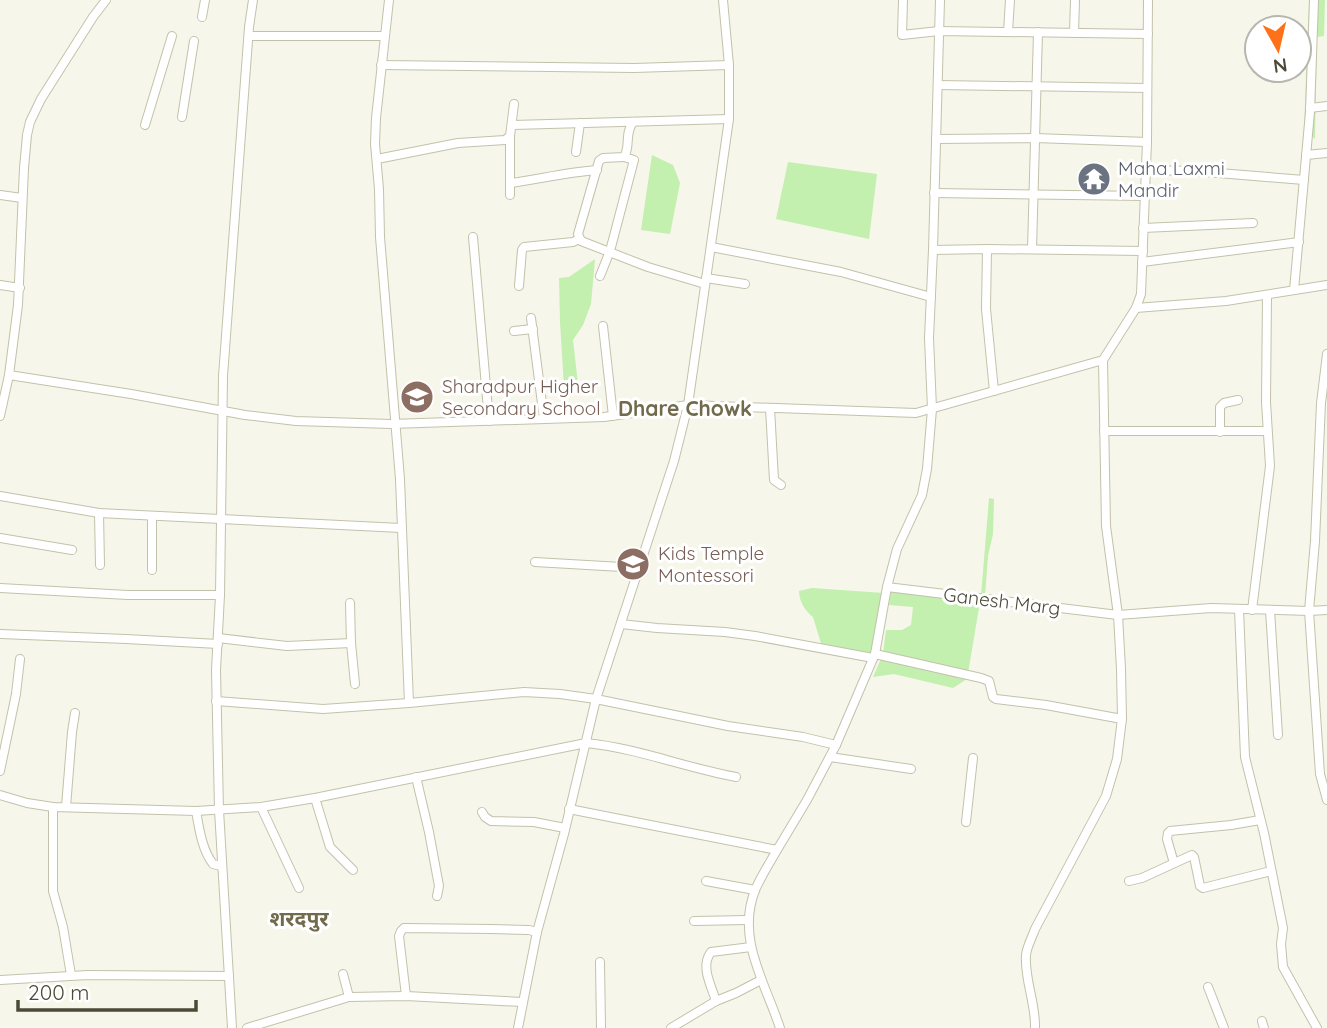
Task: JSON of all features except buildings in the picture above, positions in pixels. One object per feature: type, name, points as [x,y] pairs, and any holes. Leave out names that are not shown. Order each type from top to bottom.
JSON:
[{"type":"street","points":[[0,416],[9,375],[20,288],[22,198],[27,135],[34,111],[106,0]]},
{"type":"street","points":[[202,16],[205,0]]},
{"type":"street","points":[[232,1028],[221,866],[216,701],[223,376],[253,0]]},
{"type":"street","points":[[389,0],[375,144],[400,479],[409,703]]},
{"type":"street","points":[[518,1028],[537,932],[596,699],[674,461],[688,405],[729,119],[729,65],[723,0]]},
{"type":"street","points":[[903,0],[902,35],[939,31],[1148,34]]},
{"type":"street","points":[[780,1028],[751,947],[748,920],[755,890],[830,757],[874,656],[897,549],[922,495],[927,469],[932,409],[929,338],[940,0]]},
{"type":"street","points":[[1008,32],[1010,0]]},
{"type":"street","points":[[1074,33],[1075,0]]},
{"type":"street","points":[[1035,1028],[1026,960],[1028,946],[1046,907],[1107,796],[1117,759],[1122,719],[1118,615],[1106,526],[1103,360],[1136,308],[1141,294],[1149,0]]},
{"type":"street","points":[[1294,290],[1310,108],[1314,0]]},
{"type":"street","points":[[1032,249],[1038,32]]},
{"type":"street","points":[[145,125],[172,36]]},
{"type":"street","points":[[249,36],[384,36]]},
{"type":"street","points":[[183,117],[194,41]]},
{"type":"street","points":[[381,65],[634,68],[729,65]]},
{"type":"street","points":[[938,85],[1147,88]]},
{"type":"street","points":[[510,195],[510,136],[514,104]]},
{"type":"street","points":[[1310,108],[1327,106]]},
{"type":"street","points":[[513,125],[729,119]]},
{"type":"street","points":[[624,157],[628,130],[634,122]]},
{"type":"street","points":[[576,152],[580,123]]},
{"type":"street","points":[[377,159],[458,143],[505,140],[510,136]]},
{"type":"street","points":[[936,139],[1035,138],[1147,142]]},
{"type":"street","points":[[1306,155],[1327,153]]},
{"type":"street","points":[[600,276],[610,253],[635,160],[624,157],[603,158],[599,161],[578,234],[579,239],[610,253],[648,267],[706,281],[745,284]]},
{"type":"street","points":[[511,183],[597,170]]},
{"type":"street","points":[[1146,170],[1304,180]]},
{"type":"street","points":[[934,193],[1145,196]]},
{"type":"street","points":[[0,195],[22,198]]},
{"type":"street","points":[[1143,228],[1253,223]]},
{"type":"street","points":[[472,237],[489,421]]},
{"type":"street","points":[[519,286],[524,247],[573,242],[579,239]]},
{"type":"street","points":[[1142,262],[1298,242]]},
{"type":"street","points":[[711,247],[841,272],[931,297]]},
{"type":"street","points":[[987,249],[986,309],[994,391]]},
{"type":"street","points":[[933,250],[1143,251]]},
{"type":"street","points":[[0,285],[20,288]]},
{"type":"street","points":[[1136,308],[1212,302],[1327,285]]},
{"type":"street","points":[[1252,610],[1269,466],[1266,402],[1267,295]]},
{"type":"street","points":[[531,318],[544,419]]},
{"type":"street","points":[[603,326],[613,416]]},
{"type":"street","points":[[514,331],[533,329]]},
{"type":"street","points":[[1327,354],[1321,403],[1309,611],[1320,774],[1327,800]]},
{"type":"street","points":[[9,375],[296,421],[396,423],[613,416],[688,405],[916,413],[1103,360]]},
{"type":"street","points":[[1220,432],[1220,407],[1224,403],[1238,400]]},
{"type":"street","points":[[770,408],[774,480],[781,485]]},
{"type":"street","points":[[1104,431],[1267,431]]},
{"type":"street","points":[[0,496],[99,513],[401,527]]},
{"type":"street","points":[[99,513],[100,565]]},
{"type":"street","points":[[152,516],[152,570]]},
{"type":"street","points":[[0,538],[72,550]]},
{"type":"street","points":[[535,562],[639,568]]},
{"type":"street","name":"Ganesh Marg","points":[[887,587],[1118,615],[1211,608],[1327,610]]},
{"type":"street","points":[[0,588],[128,595],[220,595]]},
{"type":"street","points":[[350,603],[355,684]]},
{"type":"street","points":[[1239,609],[1245,757],[1283,928],[1283,967],[1317,1028]]},
{"type":"street","points":[[1270,610],[1278,735]]},
{"type":"street","points":[[621,624],[735,633],[874,656],[981,678],[989,681],[996,699],[1122,719]]},
{"type":"street","points":[[0,634],[218,641],[287,646],[351,643]]},
{"type":"street","points":[[0,771],[16,694],[20,659]]},
{"type":"street","points":[[216,701],[309,709],[524,692],[560,694],[836,745]]},
{"type":"street","points":[[66,807],[75,713]]},
{"type":"street","points":[[0,795],[53,807],[196,811],[261,807],[586,743],[606,745],[736,777]]},
{"type":"street","points":[[830,757],[911,769]]},
{"type":"street","points":[[966,822],[973,758]]},
{"type":"street","points":[[416,776],[439,886],[437,896]]},
{"type":"street","points":[[315,798],[330,847],[353,870]]},
{"type":"street","points":[[53,807],[53,891],[63,927],[71,975]]},
{"type":"street","points":[[261,807],[299,888]]},
{"type":"street","points":[[569,809],[777,850]]},
{"type":"street","points":[[196,811],[208,856],[213,864],[221,866]]},
{"type":"street","points":[[482,812],[491,821],[534,822],[565,828]]},
{"type":"street","points":[[1174,863],[1167,839],[1170,831],[1260,820]]},
{"type":"street","points":[[1129,881],[1142,878],[1192,855],[1200,886],[1203,888],[1271,871]]},
{"type":"street","points":[[706,881],[755,890]]},
{"type":"street","points":[[694,921],[748,920]]},
{"type":"street","points":[[406,996],[400,936],[404,928],[537,932]]},
{"type":"street","points":[[716,1001],[705,967],[706,958],[711,952],[751,947]]},
{"type":"street","points":[[600,962],[601,1028]]},
{"type":"street","points":[[343,974],[349,997]]},
{"type":"street","points":[[0,980],[71,975],[229,976]]},
{"type":"street","points":[[671,1028],[716,1001],[761,980]]},
{"type":"street","points":[[1208,987],[1224,1028]]},
{"type":"street","points":[[247,1028],[349,997],[406,996],[522,1002]]},
{"type":"green space","points":[[1309,0],[1325,0],[1324,36],[1317,37],[1315,139],[1304,129],[1306,84],[1313,84],[1313,14],[1308,14]]},
{"type":"green space","points":[[652,155],[673,165],[680,183],[670,234],[641,230]]},
{"type":"green space","points":[[788,162],[877,174],[869,239],[776,219]]},
{"type":"green space","points":[[595,259],[591,304],[583,325],[573,340],[578,384],[564,387],[559,278],[569,277]]},
{"type":"green space","points":[[989,498],[994,499],[993,534],[988,556],[985,596],[981,596]]},
{"type":"green space","points":[[812,588],[884,593],[872,662],[823,650],[813,617],[803,606],[799,595],[799,591]]},
{"type":"green space","points":[[895,590],[980,602],[967,679],[953,688],[894,674],[873,677],[883,654],[886,630],[902,630],[911,625],[913,607],[889,605],[891,592]]},
{"type":"place","name":"Maha Laxmi Mandir","points":[[1094,179]]},
{"type":"place","name":"Sharadpur Higher Secondary School","points":[[417,397]]},
{"type":"place","name":"Kids Temple Montessori","points":[[633,564]]},
{"type":"district","name":"Dhare Chowk","points":[[685,408]]},
{"type":"district","name":"शरदपुर","points":[[299,918]]}]
